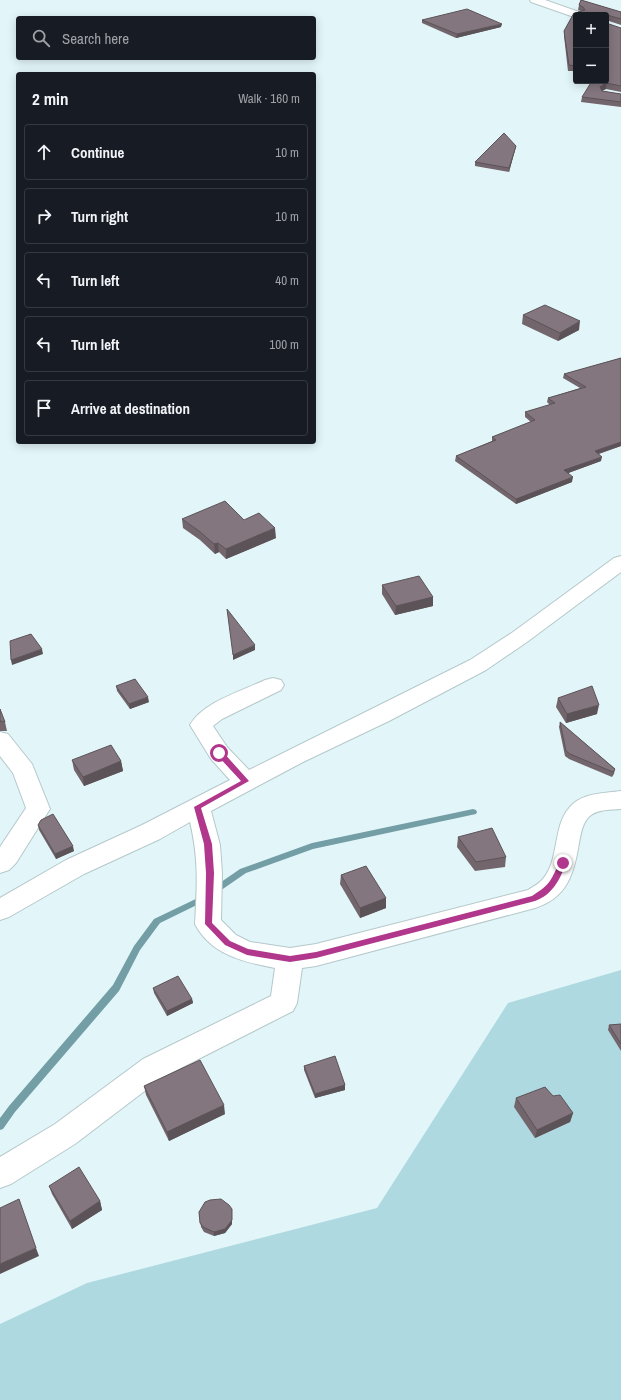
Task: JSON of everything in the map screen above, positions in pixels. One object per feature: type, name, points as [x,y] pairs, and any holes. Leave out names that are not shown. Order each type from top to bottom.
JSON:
[{"type":"street","points":[[535,0],[573,13]]},
{"type":"street","points":[[0,910],[75,867],[151,832],[245,781],[478,665],[520,637],[621,562]]},
{"type":"street","points":[[245,781],[219,753],[201,725],[214,713],[272,685]]},
{"type":"street","points":[[0,740],[24,770],[38,809],[7,856],[0,863]]},
{"type":"street","points":[[198,807],[208,844],[210,873],[208,924],[228,943],[247,952],[290,959],[316,955],[535,898],[550,888],[559,874],[563,863],[569,828],[576,814],[591,804],[621,800]]},
{"type":"street","points":[[0,1174],[65,1134],[153,1068],[283,1003],[290,959]]},
{"type":"shaded area","points":[[621,970],[621,1400],[0,1400],[0,1324],[87,1283],[377,1208],[508,1003]]},
{"type":"building","points":[[581,0],[621,12],[621,19],[609,16],[609,12],[578,12],[585,10],[579,5]]},
{"type":"building","points":[[467,9],[502,24],[457,34],[422,20]]},
{"type":"building","points":[[573,15],[573,66],[569,65],[564,31]]},
{"type":"building","points":[[609,24],[621,28],[621,86],[609,84]]},
{"type":"building","points":[[590,84],[604,84],[600,87],[602,91],[621,94],[621,102],[582,97]]},
{"type":"building","points":[[504,133],[516,146],[509,168],[475,162]]},
{"type":"building","points":[[545,305],[580,321],[560,333],[523,315]]},
{"type":"building","points":[[621,358],[621,442],[595,451],[602,457],[564,470],[573,477],[516,499],[456,456],[496,440],[492,437],[535,420],[525,412],[555,403],[548,398],[586,387],[564,374]]},
{"type":"building","points":[[225,501],[244,520],[259,513],[275,528],[226,549],[218,543],[214,544],[182,519]]},
{"type":"building","points":[[419,576],[433,597],[396,606],[382,585]]},
{"type":"building","points":[[227,609],[255,645],[233,655]]},
{"type":"building","points":[[31,634],[42,649],[11,660],[10,641]]},
{"type":"building","points":[[135,679],[148,697],[129,704],[116,686]]},
{"type":"building","points":[[592,686],[599,705],[567,714],[558,698]]},
{"type":"building","points":[[0,709],[5,722],[0,721]]},
{"type":"building","points":[[560,722],[615,769],[613,772],[566,751]]},
{"type":"building","points":[[111,745],[121,761],[83,777],[72,760]]},
{"type":"building","points":[[53,814],[73,846],[55,854],[38,825],[41,820]]},
{"type":"building","points":[[492,828],[506,857],[476,862],[458,837]]},
{"type":"building","points":[[366,866],[386,898],[360,908],[341,875]]},
{"type":"building","points":[[178,976],[192,999],[167,1011],[153,988]]},
{"type":"building","points":[[621,1024],[621,1044],[609,1025]]},
{"type":"building","points":[[335,1056],[345,1085],[315,1094],[304,1066]]},
{"type":"building","points":[[200,1060],[224,1105],[167,1132],[144,1086]]},
{"type":"building","points":[[545,1087],[553,1096],[560,1095],[573,1113],[537,1130],[516,1098]]},
{"type":"building","points":[[79,1167],[100,1201],[70,1221],[49,1186]]},
{"type":"building","points":[[19,1199],[36,1248],[0,1264],[0,1208]]},
{"type":"building","points":[[221,1199],[232,1209],[232,1220],[225,1229],[214,1232],[203,1227],[200,1223],[199,1212],[205,1202]]},
{"type":"waterway","points":[[214,891],[243,871],[312,846],[473,812]]},
{"type":"waterway","points":[[0,1126],[12,1109],[116,988],[137,948],[157,921],[204,898]]},
{"type":"route","points":[[219,753],[245,781],[198,807],[208,844],[210,873],[208,924],[228,943],[247,952],[290,959],[316,955],[535,898],[550,888],[559,874],[563,863]]}]
